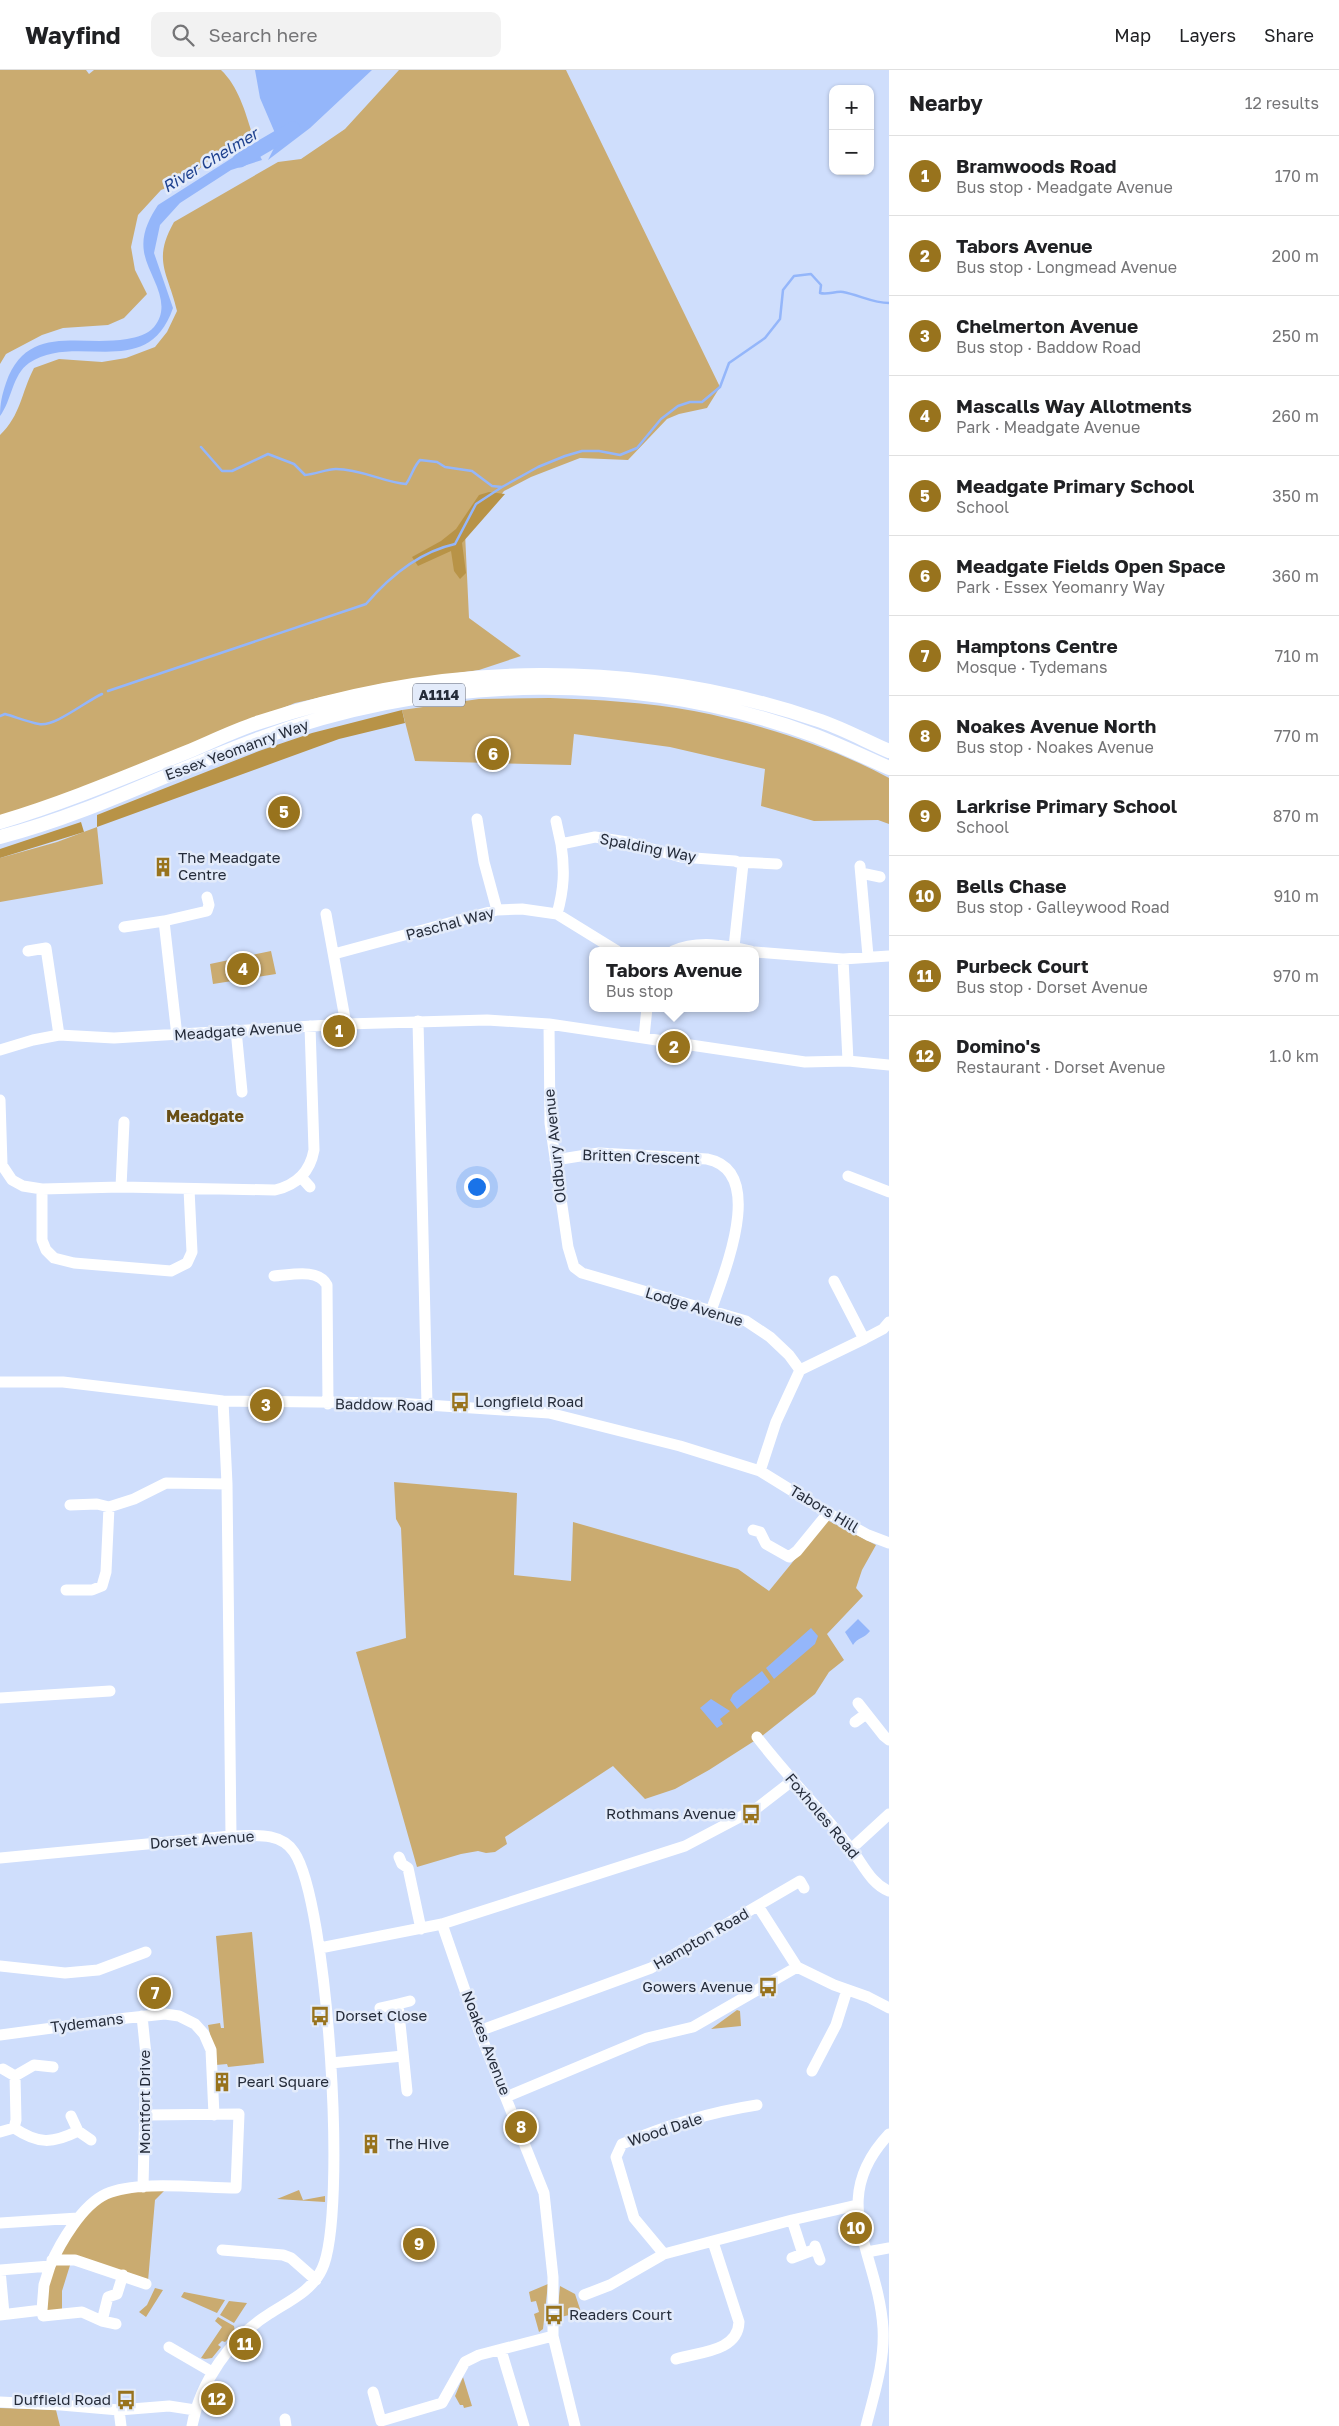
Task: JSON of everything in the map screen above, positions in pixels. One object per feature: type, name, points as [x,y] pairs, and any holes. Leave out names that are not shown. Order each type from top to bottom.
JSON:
[{"type":"main road","name":"Essex Yeomanry Way","points":[[0,822],[70,799],[257,723],[373,691],[441,680],[562,675],[627,678],[704,689],[761,703],[822,722],[889,751]]},
{"type":"main road","name":"Essex Yeomanry Way","points":[[0,837],[31,829],[78,812],[202,760],[300,725],[374,705],[468,691],[541,686],[626,692],[703,704],[815,736],[889,768]]},
{"type":"street","points":[[477,819],[484,862],[497,910]]},
{"type":"street","points":[[556,821],[565,869],[563,892],[557,914]]},
{"type":"street","name":"Spalding Way","points":[[561,844],[594,837],[627,842],[681,857],[765,865],[778,864]]},
{"type":"street","points":[[765,865],[771,854]]},
{"type":"street","points":[[682,947],[686,945],[734,947],[743,864],[735,861]]},
{"type":"street","points":[[868,956],[860,869],[880,877]]},
{"type":"street","points":[[124,927],[164,921],[207,911],[209,905],[207,897]]},
{"type":"street","name":"Paschal Way","points":[[334,954],[497,910],[522,909],[557,914],[611,947]]},
{"type":"street","points":[[329,918],[346,1024]]},
{"type":"street","points":[[164,921],[177,1036]]},
{"type":"street","points":[[28,951],[46,948],[59,1035]]},
{"type":"street","points":[[759,952],[843,959],[889,956]]},
{"type":"street","points":[[843,959],[848,1061]]},
{"type":"street","points":[[644,1037],[647,1012]]},
{"type":"street","name":"Meadgate Avenue","points":[[0,1050],[33,1040],[59,1035],[114,1038],[177,1036],[236,1030],[346,1024],[487,1020],[549,1024],[805,1062],[848,1061],[889,1065]]},
{"type":"street","points":[[418,1021],[426,1405]]},
{"type":"street","name":"Oldbury Avenue","points":[[549,1024],[548,1089],[554,1160],[568,1247],[574,1267]]},
{"type":"street","points":[[0,1100],[2,1160],[5,1171],[12,1180],[23,1186],[42,1189],[121,1187],[274,1190],[292,1184],[308,1170],[314,1150],[310,1026]]},
{"type":"street","points":[[236,1030],[242,1092]]},
{"type":"street","points":[[121,1187],[124,1122]]},
{"type":"street","name":"Britten Crescent","points":[[554,1160],[599,1153],[707,1159],[728,1168],[737,1193],[737,1221],[730,1253],[711,1311]]},
{"type":"street","points":[[848,1176],[889,1192]]},
{"type":"street","points":[[301,1177],[310,1187]]},
{"type":"street","points":[[42,1189],[42,1240],[46,1250],[54,1258],[74,1263],[171,1271],[187,1263],[192,1252],[190,1189]]},
{"type":"street","name":"Lodge Avenue","points":[[574,1267],[582,1273],[746,1320],[770,1337],[789,1354],[800,1370]]},
{"type":"street","points":[[274,1276],[316,1275],[324,1279],[327,1285],[329,1296],[328,1404]]},
{"type":"street","points":[[834,1281],[864,1339]]},
{"type":"street","points":[[760,1471],[776,1422],[800,1370],[883,1329],[889,1322]]},
{"type":"street","name":"Baddow Road","points":[[0,1382],[63,1382],[223,1401],[426,1405],[549,1413],[680,1446],[760,1471]]},
{"type":"street","points":[[223,1401],[227,1484],[231,1836]]},
{"type":"street","name":"Tabors Hill","points":[[760,1471],[828,1513],[868,1535],[889,1543]]},
{"type":"street","points":[[70,1505],[97,1504],[109,1507],[134,1499],[166,1483],[227,1484]]},
{"type":"street","points":[[66,1590],[92,1590],[102,1586],[106,1572],[109,1507]]},
{"type":"street","points":[[752,1530],[760,1532],[766,1544],[789,1557],[797,1551],[828,1513]]},
{"type":"street","points":[[0,1698],[110,1691]]},
{"type":"street","points":[[858,1702],[889,1740]]},
{"type":"street","points":[[855,1722],[866,1714]]},
{"type":"street","name":"Foxholes Road","points":[[757,1738],[852,1849],[880,1888],[889,1891]]},
{"type":"street","points":[[320,1948],[442,1924],[685,1846],[757,1808],[792,1781]]},
{"type":"street","points":[[852,1849],[889,1814]]},
{"type":"street","name":"Dorset Avenue","points":[[0,1858],[231,1836],[266,1836],[281,1840],[294,1851],[309,1892],[320,1948],[331,2063],[334,2160],[331,2231],[328,2253],[316,2280],[297,2297],[267,2315],[243,2334],[212,2372],[195,2410],[192,2426]]},
{"type":"street","points":[[399,1857],[402,1864],[408,1868],[421,1929]]},
{"type":"street","name":"Hampton Road","points":[[479,2031],[651,1968],[800,1881],[804,1888]]},
{"type":"street","points":[[758,1906],[797,1967],[889,2008]]},
{"type":"street","name":"Noakes Avenue","points":[[442,1924],[479,2031],[544,2193],[553,2278],[553,2336],[575,2426]]},
{"type":"street","points":[[0,1966],[65,1973],[98,1970],[146,1952]]},
{"type":"street","points":[[506,2097],[647,2038],[693,2027],[797,1967]]},
{"type":"street","points":[[812,2071],[816,2052],[836,2026],[847,1990]]},
{"type":"street","points":[[380,2008],[410,2001]]},
{"type":"street","points":[[398,2004],[407,2091]]},
{"type":"street","name":"Tydemans","points":[[0,2035],[142,2016],[165,2014],[179,2016],[195,2024],[204,2034],[211,2050],[214,2115]]},
{"type":"street","name":"Montfort Drive","points":[[142,2016],[146,2055],[143,2187]]},
{"type":"street","points":[[331,2063],[403,2056]]},
{"type":"street","points":[[15,2076],[34,2065],[53,2067]]},
{"type":"street","points":[[3,2069],[15,2076]]},
{"type":"street","points":[[14,2128],[16,2120],[15,2076]]},
{"type":"street","name":"Wood Dale","points":[[664,2254],[634,2218],[616,2157],[622,2144],[652,2131],[741,2102],[757,2105]]},
{"type":"street","points":[[116,2324],[102,2321],[82,2312],[43,2316],[44,2285],[51,2263],[78,2218],[104,2195],[122,2189],[143,2187],[236,2188],[239,2114],[146,2115]]},
{"type":"street","points":[[71,2116],[78,2131],[91,2140]]},
{"type":"street","points":[[0,2132],[14,2128],[38,2140],[58,2141],[78,2131]]},
{"type":"street","points":[[866,2426],[882,2363],[883,2346],[880,2308],[857,2205],[863,2170],[877,2147],[889,2134]]},
{"type":"street","points":[[584,2295],[610,2285],[664,2254],[857,2205]]},
{"type":"street","points":[[0,2223],[78,2218]]},
{"type":"street","points":[[792,2220],[798,2256],[817,2252]]},
{"type":"street","points":[[676,2359],[728,2344],[739,2332],[739,2322],[713,2242]]},
{"type":"street","points":[[867,2252],[889,2248]]},
{"type":"street","points":[[222,2250],[283,2255],[291,2258],[316,2280]]},
{"type":"street","points":[[42,2310],[2,2315],[0,2270],[76,2260],[146,2284]]},
{"type":"street","points":[[102,2321],[108,2297],[117,2294],[123,2275]]},
{"type":"street","points":[[373,2392],[382,2423],[442,2403],[465,2362],[479,2355],[553,2336]]},
{"type":"street","points":[[169,2347],[212,2372]]},
{"type":"street","points":[[502,2350],[524,2426]]},
{"type":"street","points":[[0,2402],[119,2410],[169,2406],[195,2410]]},
{"type":"street","points":[[119,2410],[122,2426]]},
{"type":"shaded area","points":[[0,70],[86,70],[89,74],[94,70],[221,70],[236,91],[252,133],[237,147],[209,160],[187,180],[161,190],[138,215],[131,247],[135,270],[147,294],[124,318],[108,325],[63,328],[42,335],[6,354],[0,364]]},
{"type":"shaded area","points":[[399,70],[566,70],[720,387],[707,408],[679,414],[667,419],[628,460],[580,458],[531,477],[504,491],[485,515],[465,533],[469,618],[521,656],[479,670],[381,684],[295,703],[66,798],[0,816],[0,435],[17,412],[34,368],[59,359],[102,362],[126,358],[155,347],[167,332],[177,311],[166,276],[163,257],[167,235],[174,222],[278,162],[301,159],[345,129]]},
{"type":"shaded area","points":[[489,492],[505,494],[462,543],[466,573],[460,579],[454,571],[451,551],[418,566],[412,557],[441,541],[456,529],[479,495]]},
{"type":"shaded area","points":[[550,698],[640,703],[694,711],[769,729],[819,746],[889,778],[889,824],[878,820],[814,821],[761,806],[765,769],[670,747],[574,734],[571,765],[415,761],[402,710],[479,699]]},
{"type":"shaded area","points":[[402,710],[405,723],[339,739],[97,827],[97,815],[259,751],[312,733]]},
{"type":"shaded area","points":[[81,822],[84,832],[0,858],[0,849]]},
{"type":"shaded area","points":[[97,827],[103,884],[0,902],[0,858],[57,842]]},
{"type":"shaded area","points":[[271,951],[276,974],[213,984],[210,964]]},
{"type":"shaded area","points":[[394,1482],[517,1493],[514,1575],[571,1581],[573,1522],[738,1569],[769,1591],[827,1520],[876,1545],[862,1570],[856,1588],[863,1596],[827,1634],[844,1660],[829,1672],[815,1694],[762,1736],[675,1789],[645,1799],[613,1766],[505,1837],[507,1844],[495,1852],[486,1853],[478,1851],[461,1854],[417,1867],[356,1652],[406,1638],[401,1528],[396,1519]]},
{"type":"shaded area","points":[[252,1932],[264,2063],[228,2067],[227,2064],[216,2065],[208,2025],[220,2023],[221,2028],[224,2028],[216,1936]]},
{"type":"shaded area","points":[[737,2010],[740,2011],[741,2026],[711,2029]]},
{"type":"shaded area","points":[[165,2190],[155,2200],[148,2281],[57,2256],[86,2215],[100,2201],[113,2194]]},
{"type":"shaded area","points":[[299,2190],[303,2200],[325,2196],[325,2202],[277,2199]]},
{"type":"shaded area","points":[[53,2262],[71,2262],[62,2291],[62,2312],[46,2311],[44,2301]]},
{"type":"shaded area","points":[[548,2284],[543,2329],[539,2332],[534,2314],[539,2312],[536,2301],[531,2302],[529,2292]]},
{"type":"shaded area","points":[[560,2286],[575,2294],[581,2312],[557,2318]]},
{"type":"shaded area","points":[[155,2288],[163,2290],[146,2317],[139,2312],[147,2305]]},
{"type":"shaded area","points":[[184,2292],[225,2300],[217,2313],[181,2297]]},
{"type":"shaded area","points":[[229,2301],[247,2303],[234,2323],[220,2315]]},
{"type":"shaded area","points":[[218,2317],[234,2326],[235,2332],[225,2342],[222,2341],[218,2345],[221,2347],[212,2358],[201,2358],[222,2327],[215,2321]]},
{"type":"shaded area","points":[[463,2377],[472,2406],[464,2408],[455,2396]]},
{"type":"shaded area","points":[[0,2408],[56,2410],[60,2426],[0,2426]]},
{"type":"water","points":[[255,70],[372,70],[310,128],[268,160],[278,140],[260,98]]},
{"type":"water","points":[[254,144],[262,160],[231,170],[180,203],[160,225],[154,253],[173,308],[161,331],[146,344],[128,350],[109,352],[68,351],[48,355],[29,363],[19,374],[0,416],[0,407],[6,383],[15,364],[27,352],[41,345],[56,342],[127,339],[145,334],[154,327],[159,318],[161,299],[146,261],[143,245],[146,227],[158,205]]},
{"type":"water","points":[[858,1619],[870,1631],[853,1645],[845,1632]]},
{"type":"water","points":[[811,1628],[818,1636],[815,1644],[774,1679],[766,1668]]},
{"type":"water","points":[[762,1671],[770,1682],[737,1709],[730,1700],[733,1694]]},
{"type":"water","points":[[711,1699],[730,1711],[720,1719],[723,1724],[717,1728],[700,1708]]},
{"type":"waterway","name":"River Chelmer","points":[[240,160],[293,129]]},
{"type":"waterway","points":[[108,691],[366,604],[395,575],[417,559],[455,544],[476,504],[502,487],[538,467],[582,451],[599,451],[620,455],[637,448],[661,419],[678,406],[690,402],[702,402],[720,387],[729,363],[765,338],[780,319],[783,290],[794,276],[811,274],[821,285],[820,293],[843,292],[877,302],[889,303]]},
{"type":"waterway","points":[[201,447],[222,471],[232,471],[268,454],[294,464],[305,475],[333,469],[345,470],[406,484],[420,460],[437,462],[445,467],[472,471],[492,486],[502,487]]},
{"type":"waterway","points":[[0,716],[5,714],[39,724],[46,724],[62,718],[102,694]]},
{"type":"place","name":"Meadgate Fields Open Space","points":[[493,754]]},
{"type":"place","name":"Meadgate Primary School","points":[[284,812]]},
{"type":"place","name":"The Meadgate Centre","points":[[163,867]]},
{"type":"place","name":"Mascalls Way Allotments","points":[[243,969]]},
{"type":"place","name":"Bramwoods Road","points":[[339,1031]]},
{"type":"place","name":"Tabors Avenue","points":[[674,1047]]},
{"type":"place","name":"Longfield Road","points":[[460,1402]]},
{"type":"place","name":"Chelmerton Avenue","points":[[266,1405]]},
{"type":"place","name":"Rothmans Avenue","points":[[751,1814]]},
{"type":"place","name":"Gowers Avenue","points":[[768,1987]]},
{"type":"place","name":"Hamptons Centre","points":[[155,1993]]},
{"type":"place","name":"Dorset Close","points":[[320,2016]]},
{"type":"place","name":"Pearl Square","points":[[222,2082]]},
{"type":"place","name":"Noakes Avenue North","points":[[521,2127]]},
{"type":"place","name":"The Hive","points":[[371,2144]]},
{"type":"place","name":"Bells Chase","points":[[856,2228]]},
{"type":"place","name":"Larkrise Primary School","points":[[419,2244]]},
{"type":"place","name":"Readers Court","points":[[554,2315]]},
{"type":"place","name":"Purbeck Court","points":[[245,2344]]},
{"type":"place","name":"Domino's","points":[[217,2399]]},
{"type":"place","name":"Duffield Road","points":[[126,2400]]},
{"type":"district","name":"Meadgate","points":[[205,1116]]}]
